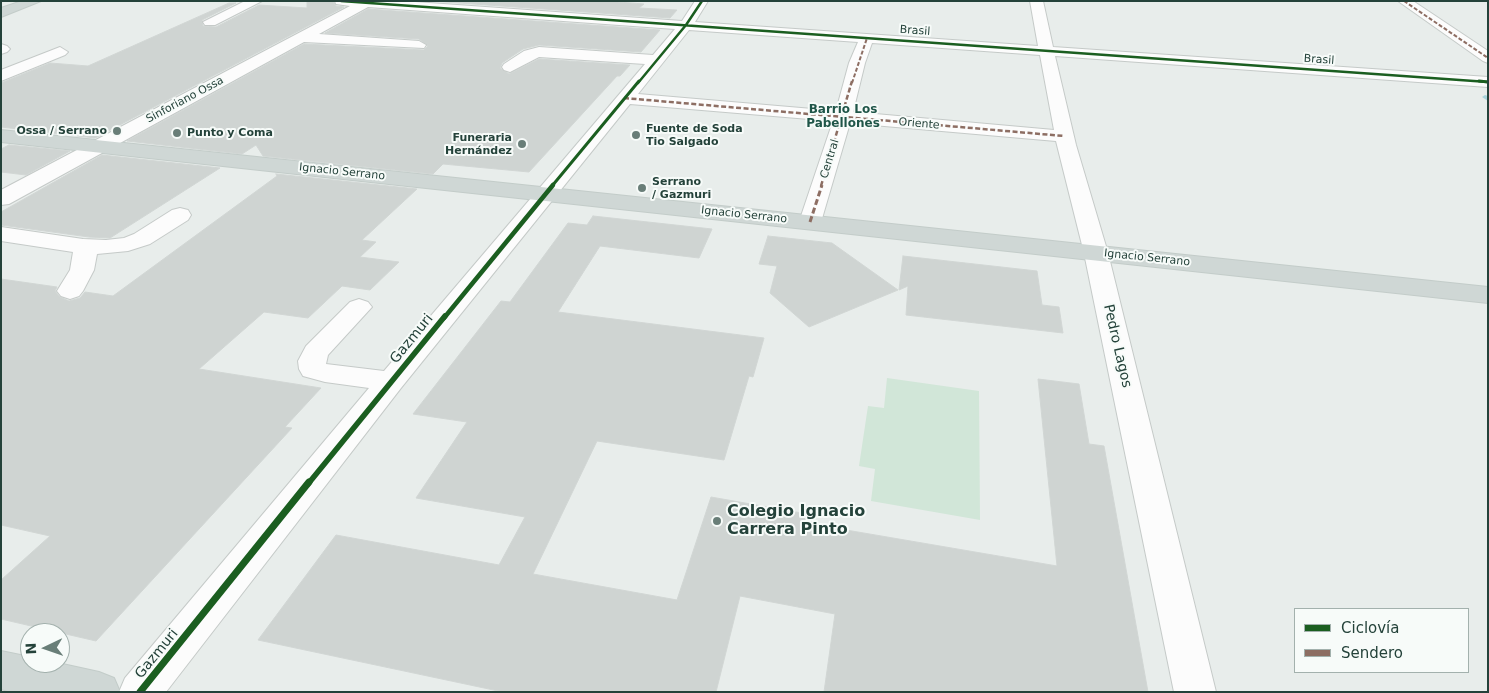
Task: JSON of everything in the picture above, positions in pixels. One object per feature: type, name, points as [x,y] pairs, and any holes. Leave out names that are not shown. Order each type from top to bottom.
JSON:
[{"type":"main road","points":[[1,13],[35,1]]},
{"type":"main road","name":"Ignacio Serrano","points":[[1,136],[1488,295]]},
{"type":"main road","points":[[1,670],[99,692]]},
{"type":"street","points":[[210,22],[256,1]]},
{"type":"street","name":"Brasil","points":[[341,1],[1488,82]]},
{"type":"street","points":[[478,10],[491,1]]},
{"type":"street","name":"Gazmuri","points":[[140,692],[392,381],[686,25],[702,1]]},
{"type":"street","name":"Pedro Lagos","points":[[1036,1],[1064,136],[1096,253],[1195,692]]},
{"type":"street","points":[[1404,1],[1488,58]]},
{"type":"street","name":"Sinforiano Ossa","points":[[1,199],[367,2]]},
{"type":"street","points":[[302,37],[419,45]]},
{"type":"street","name":"Central","points":[[810,222],[843,117],[857,63],[868,38]]},
{"type":"street","points":[[1,76],[60,52]]},
{"type":"street","points":[[510,67],[529,54],[539,52],[656,60]]},
{"type":"street","name":"Oriente","points":[[624,98],[1064,136]]},
{"type":"street","points":[[7,238],[106,247],[128,244],[142,239],[180,215]]},
{"type":"street","points":[[70,291],[82,270],[86,255],[83,246]]},
{"type":"street","points":[[359,307],[316,352],[312,361],[313,369],[325,373],[392,381]]},
{"type":"green space","points":[[887,378],[979,391],[980,520],[871,501],[875,469],[859,466],[868,406],[884,408]]},
{"type":"building","points":[[307,1],[333,1],[336,6],[344,7],[95,138],[1,127],[1,83],[50,63],[88,66],[229,3],[236,3],[202,20],[203,26],[216,27],[259,5],[307,8]]},
{"type":"building","points":[[431,1],[605,1],[644,4],[639,8],[677,10],[670,18]]},
{"type":"building","points":[[368,9],[660,30],[641,52],[539,45],[523,49],[502,63],[500,68],[509,74],[539,59],[630,65],[620,76],[617,76],[529,172],[443,164],[433,174],[263,156],[256,145],[242,154],[127,141],[304,44],[424,50],[428,46],[419,39],[325,33]]},
{"type":"building","points":[[9,145],[70,151],[26,175],[1,172],[1,149]]},
{"type":"building","points":[[102,155],[220,168],[110,238],[1,225],[1,212]]},
{"type":"building","points":[[276,174],[417,189],[362,240],[376,242],[360,257],[399,262],[370,290],[342,286],[308,318],[264,312],[199,369],[321,388],[285,427],[292,428],[96,641],[70,635],[70,623],[20,623],[1,619],[1,580],[50,536],[1,525],[1,279],[57,287],[55,291],[60,297],[69,301],[80,298],[85,292],[113,296],[277,176]]},
{"type":"building","points":[[593,216],[712,229],[699,258],[600,246],[558,312],[764,338],[753,377],[749,376],[724,460],[597,441],[533,574],[677,600],[711,497],[813,515],[811,524],[1057,566],[1038,379],[1079,384],[1089,444],[1104,446],[1148,692],[824,692],[835,614],[740,596],[716,692],[503,692],[258,640],[336,535],[499,565],[525,517],[416,498],[467,422],[413,414],[501,301],[510,302],[568,223],[587,225]]},
{"type":"building","points":[[768,236],[832,243],[898,290],[809,327],[770,293],[777,266],[759,264]]},
{"type":"building","points":[[903,256],[1037,271],[1042,305],[1059,307],[1063,333],[906,315],[908,286],[899,290]]},
{"type":"marked path","points":[[1404,1],[1488,58]]},
{"type":"marked path","points":[[810,222],[843,117],[857,63],[867,38]]},
{"type":"marked path","points":[[624,98],[1064,136]]},
{"type":"cycle path","points":[[341,1],[1488,82]]},
{"type":"cycle path","points":[[140,692],[391,381],[686,25],[702,1]]},
{"type":"place","name":"Ossa / Serrano","points":[[117,131]]},
{"type":"place","name":"Punto y Coma","points":[[177,133]]},
{"type":"place","name":"Fuente de Soda Tio Salgado","points":[[636,135]]},
{"type":"place","name":"Funeraria Hernández","points":[[522,144]]},
{"type":"place","name":"Serrano / Gazmuri","points":[[642,188]]},
{"type":"place","name":"Colegio Ignacio Carrera Pinto","points":[[717,521]]},
{"type":"district","name":"Barrio Los Pabellones","points":[[843,117]]}]
